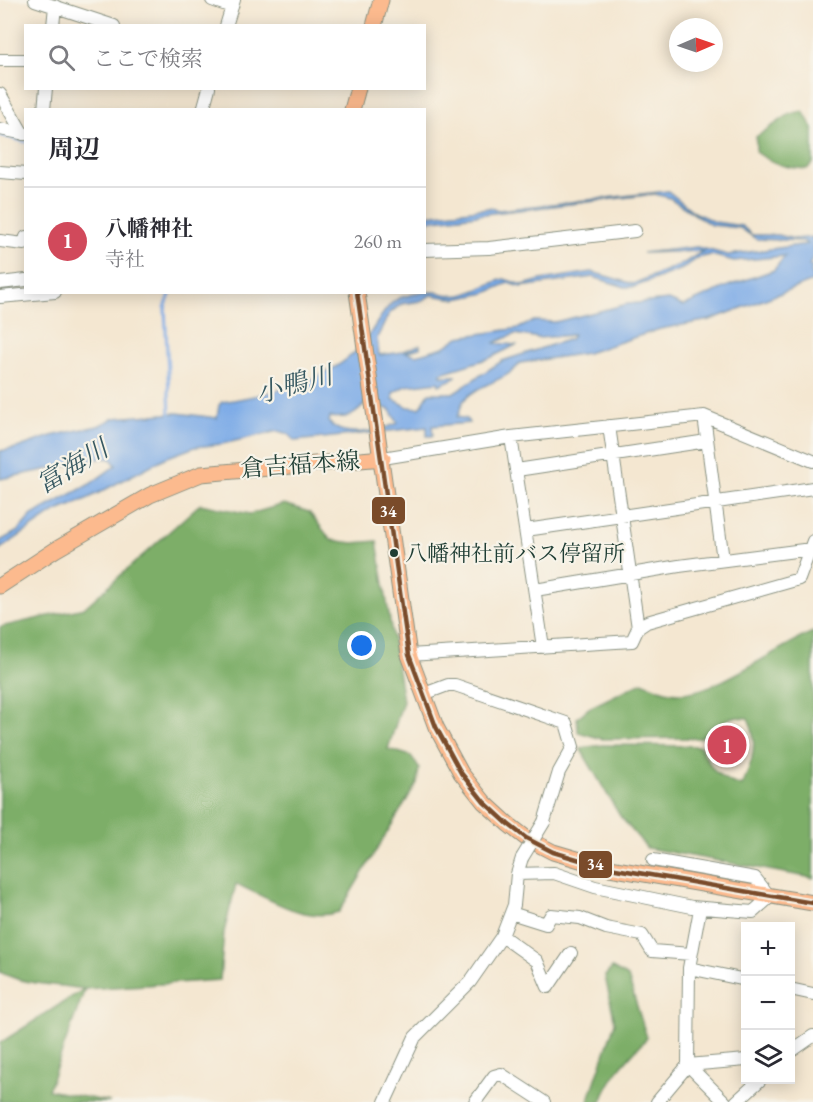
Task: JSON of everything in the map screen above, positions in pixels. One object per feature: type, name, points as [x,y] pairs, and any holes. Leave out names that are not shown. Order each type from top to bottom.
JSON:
[{"type":"main road","points":[[375,24],[381,0]]},
{"type":"main road","points":[[353,108],[357,90]]},
{"type":"main road","points":[[357,294],[383,458]]},
{"type":"main road","name":"倉吉福本線","points":[[0,586],[55,550],[150,495],[201,474],[383,458],[409,655],[436,727],[461,773],[484,802],[526,838],[553,852],[604,867],[813,903]]},
{"type":"street","points":[[35,0],[108,24]]},
{"type":"street","points":[[212,0],[233,3],[227,24]]},
{"type":"street","points":[[53,24],[55,6]]},
{"type":"street","points":[[0,60],[24,60]]},
{"type":"street","points":[[44,108],[46,90]]},
{"type":"street","points":[[203,108],[208,90]]},
{"type":"street","points":[[0,94],[24,134]]},
{"type":"street","points":[[0,129],[24,134]]},
{"type":"street","points":[[0,172],[24,174]]},
{"type":"street","points":[[426,250],[489,248],[635,231]]},
{"type":"street","points":[[0,241],[24,244]]},
{"type":"street","points":[[0,283],[24,280]]},
{"type":"street","points":[[0,297],[33,294]]},
{"type":"street","points":[[704,416],[723,560]]},
{"type":"street","points":[[383,458],[511,437],[704,416],[813,461]]},
{"type":"street","points":[[409,655],[632,641],[638,628],[609,426]]},
{"type":"street","points":[[511,437],[543,647]]},
{"type":"street","points":[[517,470],[707,441]]},
{"type":"street","points":[[526,530],[813,488]]},
{"type":"street","points":[[535,590],[812,545]]},
{"type":"street","points":[[638,628],[648,622],[799,579],[812,545]]},
{"type":"street","points":[[385,1102],[415,1037],[470,982],[502,936],[510,913],[522,858],[544,822],[559,772],[573,747],[566,723],[455,685],[448,685],[424,694]]},
{"type":"street","points":[[517,874],[554,873],[595,887],[700,909],[753,912],[770,897],[755,878],[652,860]]},
{"type":"street","points":[[657,1102],[688,1065],[688,968],[700,909]]},
{"type":"street","points":[[510,913],[546,924],[551,915],[580,918],[606,928],[642,935],[652,951],[691,954]]},
{"type":"street","points":[[502,936],[537,961],[548,987],[571,954]]},
{"type":"street","points":[[688,968],[741,979]]},
{"type":"street","points":[[795,990],[813,994]]},
{"type":"street","points":[[795,1049],[813,1036]]},
{"type":"street","points":[[688,1065],[741,1060]]},
{"type":"street","points":[[688,1065],[724,1102]]},
{"type":"street","points":[[475,1102],[494,1076],[501,1074],[544,1102]]},
{"type":"street","points":[[736,1102],[756,1084]]},
{"type":"green space","points":[[803,111],[813,129],[813,163],[807,169],[780,165],[756,152],[756,137],[790,114]]},
{"type":"green space","points":[[200,504],[250,514],[284,504],[309,512],[331,540],[353,543],[377,541],[403,701],[388,749],[411,756],[419,768],[417,783],[339,912],[326,915],[299,912],[236,884],[224,932],[220,980],[85,989],[48,1090],[110,1102],[0,1102],[0,1043],[84,989],[20,980],[0,972],[0,627],[84,608]]},
{"type":"green space","points":[[813,632],[813,878],[647,848],[620,816],[580,748],[603,745],[700,746],[716,772],[727,780],[742,786],[749,769],[754,744],[748,718],[732,717],[700,738],[602,739],[578,732],[577,718],[589,708],[642,682],[677,693],[696,691],[713,685]]},
{"type":"green space","points":[[612,968],[628,977],[647,1038],[614,1076],[601,1102],[588,1102],[615,1023],[605,976]]},
{"type":"water","points":[[668,191],[694,212],[715,222],[742,226],[752,235],[778,235],[794,239],[813,237],[813,256],[809,266],[813,266],[811,271],[813,281],[710,320],[660,329],[587,353],[520,363],[508,374],[470,394],[464,400],[457,417],[467,419],[469,423],[432,426],[433,436],[427,436],[427,427],[295,441],[288,434],[278,431],[222,444],[195,447],[165,458],[89,498],[55,512],[0,549],[0,541],[18,531],[32,515],[90,484],[116,465],[111,459],[103,458],[0,479],[0,451],[17,448],[51,436],[98,426],[114,418],[177,413],[217,418],[219,405],[222,402],[294,386],[329,371],[363,344],[384,311],[402,297],[434,292],[458,295],[504,279],[523,285],[592,272],[633,284],[684,263],[703,251],[642,253],[697,247],[728,255],[807,244],[803,241],[756,239],[740,228],[711,225],[670,198],[655,194],[426,221],[427,215],[490,208],[499,210]],"holes":[[[711,255],[734,261],[785,256],[774,270],[728,286],[683,306],[669,300],[628,304],[555,322],[534,321],[519,328],[459,337],[444,347],[416,355],[406,352],[420,348],[420,345],[397,353],[379,355],[377,338],[389,314],[401,304],[421,301],[431,295],[456,299],[486,293],[508,283],[521,287],[593,277],[625,287],[634,287],[682,269],[698,258]],[[515,334],[539,338],[573,335],[570,339],[502,361],[453,393],[429,393],[420,408],[408,407],[393,399],[393,393],[405,386],[438,382],[439,385],[455,378],[456,376],[441,376],[441,373],[490,358],[516,345],[494,343]],[[367,401],[390,410],[398,423],[373,431],[353,432],[343,431],[329,422],[330,417],[355,413]]]},
{"type":"waterway","points":[[0,135],[24,141]]},
{"type":"waterway","points":[[170,294],[165,308],[170,416]]},
{"type":"transit line","name":"34","points":[[357,294],[409,655],[436,727],[461,773],[484,802],[508,824],[526,838],[553,852],[604,867],[813,903]]},
{"type":"place","name":"八幡神社前バス停留所","points":[[394,553]]},
{"type":"place","name":"八幡神社","points":[[727,745]]},
{"type":"water label","name":"小鴨川","points":[[294,384]]},
{"type":"water label","name":"富海川","points":[[72,466]]}]
